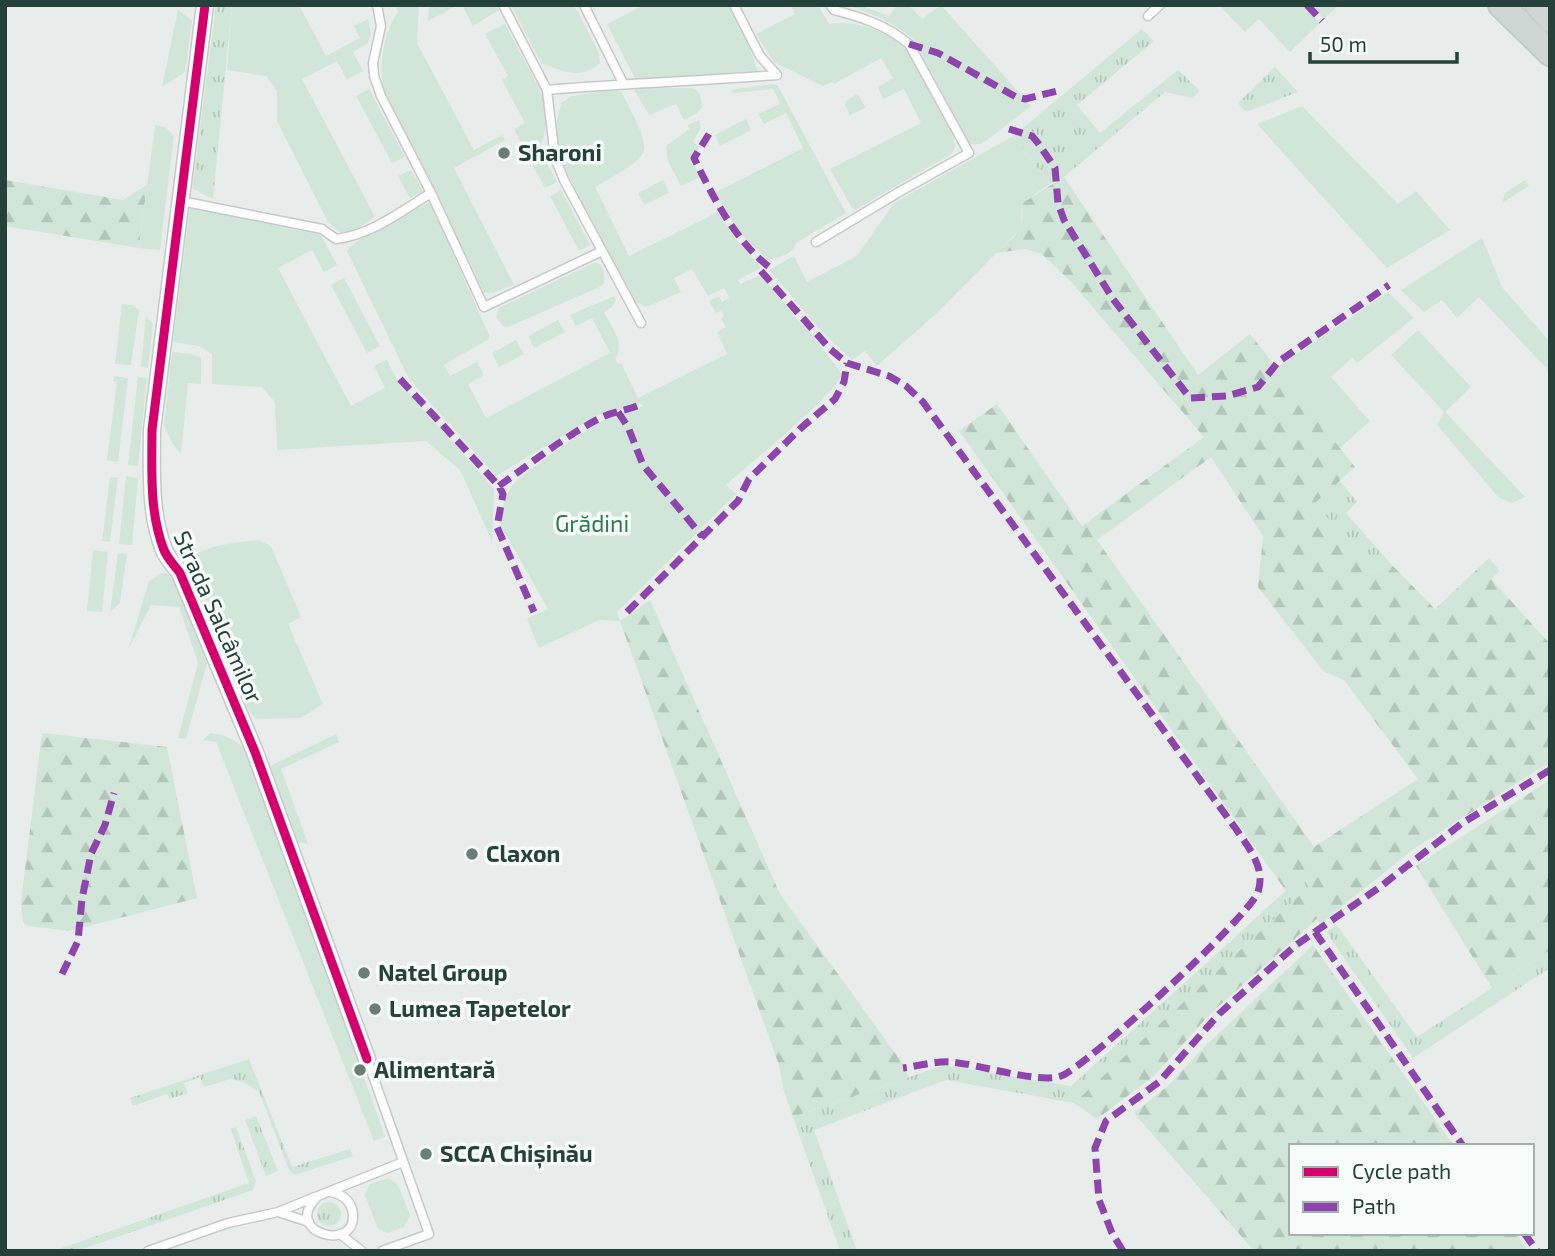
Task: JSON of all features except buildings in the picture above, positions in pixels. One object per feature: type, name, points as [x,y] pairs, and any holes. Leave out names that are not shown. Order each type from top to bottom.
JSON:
[{"type":"main road","points":[[1501,5],[1550,53]]},
{"type":"main road","points":[[1538,5],[1550,19]]},
{"type":"street","name":"Strada Salcâmilor","points":[[205,5],[152,430],[152,491],[157,525],[165,553],[185,583],[256,752],[367,1059]]},
{"type":"lane","points":[[377,5],[381,26],[373,63],[381,96],[431,193],[484,307],[602,251]]},
{"type":"lane","points":[[503,5],[547,90],[555,158],[582,216],[641,323]]},
{"type":"lane","points":[[584,5],[623,83]]},
{"type":"lane","points":[[547,90],[777,75],[760,56],[734,5]]},
{"type":"lane","points":[[816,242],[969,153],[909,44],[894,31],[834,9],[830,5]]},
{"type":"lane","points":[[1148,16],[1160,5]]},
{"type":"lane","points":[[181,201],[322,229],[336,239],[352,237],[376,226],[431,193]]},
{"type":"lane","name":"Strada Salcâmilor","points":[[367,1059],[429,1234],[383,1251]]},
{"type":"lane","points":[[148,1251],[228,1223],[278,1212],[403,1162]]},
{"type":"lane","points":[[278,1212],[309,1222],[318,1233],[333,1236],[340,1234],[350,1223],[352,1209],[344,1197],[331,1192]]},
{"type":"lane","points":[[309,1222],[309,1207],[318,1196]]},
{"type":"lane","points":[[340,1234],[362,1251]]},
{"type":"green space","points":[[216,5],[232,5],[213,199],[192,188]]},
{"type":"green space","points":[[232,5],[299,5],[326,56],[360,38],[354,26],[368,19],[371,34],[368,43],[353,52],[363,71],[347,80],[337,61],[302,79],[375,217],[352,232],[340,232],[328,222],[277,121],[277,91],[266,76],[227,70]]},
{"type":"green space","points":[[395,5],[419,5],[417,43],[474,150],[502,135],[505,140],[454,168],[514,285],[484,293],[427,174],[385,95],[383,52],[398,12]]},
{"type":"green space","points":[[429,5],[458,5],[428,21]]},
{"type":"green space","points":[[462,5],[497,5],[499,10],[473,26]]},
{"type":"green space","points":[[511,5],[574,5],[598,51],[600,63],[585,72],[571,73],[541,63]]},
{"type":"green space","points":[[644,5],[729,5],[746,38],[758,72],[636,80],[607,24]]},
{"type":"green space","points":[[790,5],[818,5],[829,24],[862,25],[892,38],[909,52],[953,133],[955,148],[951,154],[855,210],[852,208],[830,169],[921,123],[904,89],[883,99],[878,87],[893,78],[881,58],[834,84],[832,82],[823,86],[774,62],[756,34],[795,14]]},
{"type":"green space","points":[[848,5],[860,5],[889,16],[897,5],[909,5],[922,19],[941,5],[1031,106],[982,144],[970,144],[912,37],[881,18]]},
{"type":"green space","points":[[1222,5],[1302,5],[1320,23],[1290,52],[1259,19],[1245,32]]},
{"type":"green space","points":[[1311,5],[1339,5],[1324,19]]},
{"type":"green space","points":[[178,10],[192,20],[185,72],[162,87]]},
{"type":"green space","points":[[505,24],[542,94],[547,122],[541,147],[527,154],[514,129],[525,123],[502,80],[508,76],[485,34]]},
{"type":"green space","points":[[1142,29],[1154,41],[1077,105],[1100,133],[1178,70],[1200,91],[1192,98],[1165,92],[1064,177],[1050,184],[1013,136]]},
{"type":"green space","points":[[1275,67],[1298,92],[1246,112],[1238,103]]},
{"type":"green space","points":[[773,84],[778,86],[846,213],[796,243],[788,253],[768,260],[742,235],[714,193],[803,148],[786,113],[764,124],[758,114],[780,104],[773,89],[734,93],[730,90]]},
{"type":"green space","points":[[633,88],[692,88],[699,93],[702,107],[684,120],[676,104],[649,115]]},
{"type":"green space","points":[[369,89],[405,157],[392,163],[356,96]]},
{"type":"green space","name":"Grădini","points":[[613,90],[621,92],[624,97],[641,131],[644,150],[631,165],[595,187],[629,256],[718,212],[734,237],[761,268],[738,280],[740,284],[761,275],[842,374],[808,413],[726,485],[736,494],[617,612],[620,621],[599,620],[539,648],[527,619],[548,609],[501,526],[508,493],[527,472],[575,438],[612,416],[643,406],[640,403],[597,415],[496,476],[409,379],[347,251],[372,232],[430,202],[489,335],[489,339],[444,365],[450,376],[477,362],[484,375],[468,384],[486,418],[610,353],[592,318],[576,326],[570,315],[614,296],[616,300],[612,307],[604,312],[618,342],[615,359],[618,364],[621,363],[638,398],[727,354],[717,332],[726,327],[721,319],[724,316],[721,311],[716,313],[709,301],[719,296],[722,302],[729,298],[724,288],[708,296],[692,269],[674,278],[681,292],[646,307],[634,301],[559,158],[555,130],[561,103],[572,96]]},
{"type":"green space","points":[[855,95],[859,96],[866,108],[850,115],[846,101]]},
{"type":"green space","points":[[1302,106],[1398,204],[1416,191],[1450,230],[1387,268],[1257,124]]},
{"type":"green space","points":[[746,119],[751,130],[720,146],[715,135]]},
{"type":"green space","points":[[699,120],[701,128],[693,141],[699,148],[691,159],[700,177],[681,186],[668,161],[666,146],[689,129],[688,125]]},
{"type":"green space","points":[[155,125],[165,127],[174,136],[160,250],[139,248]]},
{"type":"green space","points":[[1013,136],[1050,184],[1022,203],[1021,228],[939,311],[877,366],[865,351],[852,360],[824,334],[769,270],[794,256],[807,282],[857,256],[894,203]]},
{"type":"green space","points":[[543,156],[557,182],[545,188],[531,162]]},
{"type":"green space","points":[[411,170],[423,191],[410,198],[398,176]]},
{"type":"green space","points":[[1064,177],[1198,375],[1250,334],[1355,467],[1316,502],[1367,572],[1393,566],[1435,609],[1489,558],[1500,571],[1491,579],[1550,644],[1550,762],[1415,848],[1330,916],[1302,877],[1286,891],[959,431],[997,404],[1082,526],[1204,437],[1072,283],[1042,254],[1025,249],[996,253],[1018,232],[1023,213],[1022,203]],"holes":[[[1211,457],[1263,536],[1258,587],[1324,672],[1344,680],[1418,779],[1314,847],[1097,540]]]},
{"type":"green space","points":[[5,180],[123,200],[147,185],[139,248],[5,226]]},
{"type":"green space","points":[[663,180],[669,193],[644,205],[638,193]]},
{"type":"green space","points":[[1525,180],[1529,186],[1502,203],[1505,193]]},
{"type":"green space","points":[[561,190],[590,245],[579,251],[550,196]]},
{"type":"green space","points":[[190,207],[321,235],[337,265],[324,272],[312,250],[278,268],[351,406],[385,388],[374,366],[387,360],[396,378],[494,489],[492,541],[460,470],[426,441],[277,450],[275,402],[262,387],[212,384],[212,354],[199,346],[173,342]]},
{"type":"green space","points":[[1482,238],[1502,287],[1550,342],[1550,372],[1479,297],[1457,318],[1442,300],[1424,312],[1401,290]]},
{"type":"green space","points":[[596,262],[602,268],[604,284],[595,289],[508,327],[503,326],[496,317],[499,308]]},
{"type":"green space","points":[[344,278],[380,346],[367,353],[331,285]]},
{"type":"green space","points":[[1388,292],[1414,318],[1357,363],[1352,358],[1331,377],[1370,421],[1340,448],[1276,368]]},
{"type":"green space","points":[[122,304],[133,305],[139,310],[131,365],[115,364]]},
{"type":"green space","points":[[146,316],[153,324],[148,368],[141,367]]},
{"type":"green space","points":[[558,320],[565,332],[534,348],[528,336]]},
{"type":"green space","points":[[1418,330],[1471,387],[1445,412],[1525,497],[1512,503],[1499,498],[1437,425],[1444,412],[1391,355]]},
{"type":"green space","points":[[516,340],[524,354],[499,367],[492,353]]},
{"type":"green space","points":[[172,352],[201,358],[201,384],[188,383],[181,454],[172,443],[164,425]]},
{"type":"green space","points":[[114,376],[128,378],[118,462],[107,460],[117,382],[113,381]]},
{"type":"green space","points":[[138,377],[147,378],[138,466],[128,465]]},
{"type":"green space","points":[[126,476],[138,478],[132,545],[119,544]]},
{"type":"green space","points":[[110,477],[118,478],[110,542],[102,541]]},
{"type":"green space","points":[[1339,480],[1357,502],[1346,513],[1393,566],[1367,572],[1315,502]]},
{"type":"green space","points":[[258,540],[271,546],[301,617],[288,624],[323,704],[301,718],[256,719],[249,711],[190,561],[195,555],[211,548]]},
{"type":"green space","points":[[93,550],[108,552],[102,612],[87,611]]},
{"type":"green space","points":[[118,553],[127,554],[120,603],[110,612]]},
{"type":"green space","points":[[162,573],[168,574],[173,580],[207,663],[186,739],[178,738],[198,663],[179,607],[151,605],[128,650],[149,581]]},
{"type":"green space","points":[[650,600],[780,894],[903,1064],[909,1077],[793,1117],[783,1088],[779,1065],[620,621]]},
{"type":"green space","points":[[42,733],[167,747],[197,898],[70,931],[28,926],[23,922],[21,902]]},
{"type":"green space","points":[[210,733],[235,741],[252,760],[385,1137],[374,1141],[216,742],[203,740]]},
{"type":"green space","points":[[336,734],[339,742],[281,769],[308,844],[296,842],[268,767]]},
{"type":"green space","points":[[1550,780],[1550,950],[1492,988],[1416,866]]},
{"type":"green space","points":[[1302,876],[1330,916],[1320,924],[1300,896],[1074,1103],[946,1080],[814,1130],[857,1251],[840,1251],[793,1117],[944,1065],[1071,1086]]},
{"type":"green space","points":[[1300,895],[1317,919],[1211,1013],[1154,1076],[1097,1119],[1074,1103]]},
{"type":"green space","points":[[1337,925],[1417,1037],[1550,950],[1550,968],[1413,1058],[1326,932]]},
{"type":"green space","points":[[1313,945],[1453,1144],[1289,1144],[1289,1235],[1517,1235],[1528,1251],[1254,1251],[1134,1113],[1169,1085],[1201,1050]]},
{"type":"green space","points":[[249,1059],[292,1167],[350,1149],[353,1156],[295,1175],[289,1170],[259,1092],[245,1083],[231,1079],[204,1087],[200,1077],[184,1083],[188,1093],[170,1099],[167,1094],[133,1106],[130,1098]]},
{"type":"green space","points":[[256,1116],[278,1171],[266,1176],[245,1120]]},
{"type":"green space","points":[[236,1127],[256,1181],[253,1190],[77,1251],[53,1251],[249,1183],[231,1129]]},
{"type":"green space","points":[[388,1178],[398,1185],[410,1215],[404,1227],[388,1233],[378,1229],[365,1195],[370,1184]]},
{"type":"green space","points":[[329,1202],[338,1205],[341,1214],[338,1223],[329,1226],[320,1223],[317,1214],[320,1205]]},
{"type":"marked path","points":[[1307,5],[1322,21]]},
{"type":"marked path","points":[[909,44],[938,53],[1016,97],[1025,99],[1057,91]]},
{"type":"marked path","points":[[1009,129],[1032,136],[1055,168],[1058,203],[1064,220],[1113,299],[1190,398],[1227,396],[1258,387],[1278,362],[1389,285]]},
{"type":"marked path","points":[[709,134],[694,158],[735,230],[745,244],[769,267]]},
{"type":"marked path","points":[[761,271],[830,349],[847,363],[889,376],[906,386],[923,402],[1246,843],[1260,875],[1258,892],[1227,930],[1132,1020],[1076,1067],[1061,1076],[1023,1076],[951,1062],[903,1068]]},
{"type":"marked path","points":[[627,612],[738,501],[749,479],[835,399],[844,382],[847,363]]},
{"type":"marked path","points":[[400,379],[499,486],[503,494],[497,527],[534,612]]},
{"type":"marked path","points":[[499,486],[587,425],[642,404]]},
{"type":"marked path","points":[[618,412],[628,427],[643,465],[702,536]]},
{"type":"marked path","points":[[1123,1251],[1112,1233],[1099,1200],[1095,1148],[1106,1121],[1159,1082],[1219,1014],[1296,945],[1380,887],[1461,824],[1550,770]]},
{"type":"marked path","points":[[62,974],[78,941],[82,899],[91,854],[105,825],[114,793]]},
{"type":"marked path","points":[[1315,932],[1462,1144]]},
{"type":"marked path","points":[[1525,1235],[1537,1251]]},
{"type":"cycle path","points":[[205,5],[152,430],[152,491],[156,521],[164,550],[180,573],[255,752],[367,1059]]},
{"type":"place","name":"Sharoni","points":[[504,153]]},
{"type":"place","name":"Claxon","points":[[472,854]]},
{"type":"place","name":"Natel Group","points":[[364,973]]},
{"type":"place","name":"Lumea Tapetelor","points":[[375,1009]]},
{"type":"place","name":"Alimentară","points":[[360,1070]]},
{"type":"place","name":"SCCA Chișinău","points":[[426,1154]]}]
